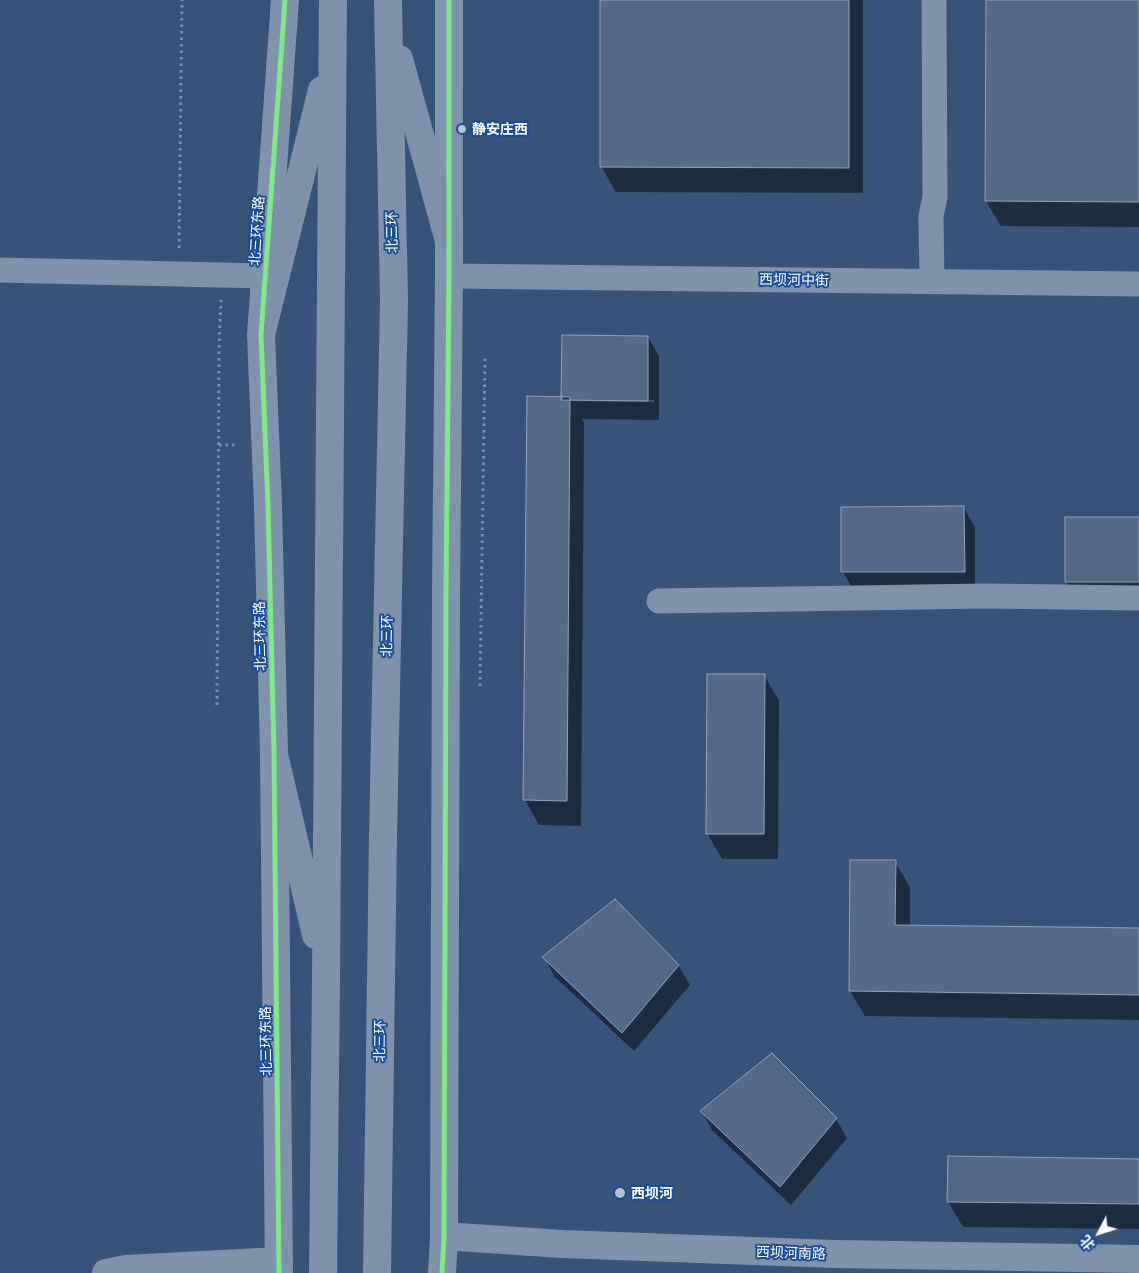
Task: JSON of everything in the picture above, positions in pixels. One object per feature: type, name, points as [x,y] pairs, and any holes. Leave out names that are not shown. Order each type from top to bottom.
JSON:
[{"type":"highway","points":[[323,1273],[333,0]]},
{"type":"highway","points":[[388,10],[449,241]]},
{"type":"highway","name":"北三环","points":[[377,1273],[382,835],[394,301],[388,10]]},
{"type":"highway","points":[[261,334],[333,47]]},
{"type":"highway","points":[[274,754],[326,978]]},
{"type":"street","name":"北三环东路","points":[[279,1267],[274,754],[268,506],[261,334],[285,0]]},
{"type":"street","points":[[442,1273],[444,1236],[449,0]]},
{"type":"street","points":[[932,282],[931,216],[936,197],[934,0]]},
{"type":"street","points":[[0,270],[265,276]]},
{"type":"street","name":"西坝河中街","points":[[449,276],[1139,284]]},
{"type":"street","points":[[659,601],[985,596],[1139,598]]},
{"type":"street","name":"西坝河南路","points":[[444,1236],[562,1244],[835,1254],[1139,1258]]},
{"type":"street","points":[[106,1273],[126,1269],[279,1267]]},
{"type":"path","points":[[179,274],[182,0]]},
{"type":"path","points":[[217,704],[222,275]]},
{"type":"path","points":[[480,686],[485,358]]},
{"type":"building","points":[[600,0],[849,0],[849,168],[600,167]]},
{"type":"building","points":[[986,0],[1139,0],[1139,202],[985,201]]},
{"type":"building","points":[[562,335],[648,336],[648,401],[561,400]]},
{"type":"building","points":[[527,396],[570,397],[567,801],[523,800]]},
{"type":"building","points":[[964,506],[965,572],[841,572],[841,507]]},
{"type":"building","points":[[1065,517],[1139,517],[1139,582],[1065,582]]},
{"type":"building","points":[[707,674],[765,674],[764,834],[706,834]]},
{"type":"building","points":[[850,860],[896,860],[895,925],[1139,928],[1139,995],[849,991]]},
{"type":"building","points":[[615,899],[679,965],[622,1033],[542,957]]},
{"type":"building","points":[[772,1053],[837,1118],[780,1187],[700,1111]]},
{"type":"building","points":[[948,1156],[1139,1159],[1139,1204],[947,1202]]},
{"type":"cycle path","points":[[279,1273],[274,754],[268,505],[261,335],[285,0]]},
{"type":"cycle path","points":[[442,1273],[444,1236],[449,0]]},
{"type":"place","name":"静安庄西","points":[[462,129]]},
{"type":"place","name":"西坝河","points":[[620,1193]]}]
